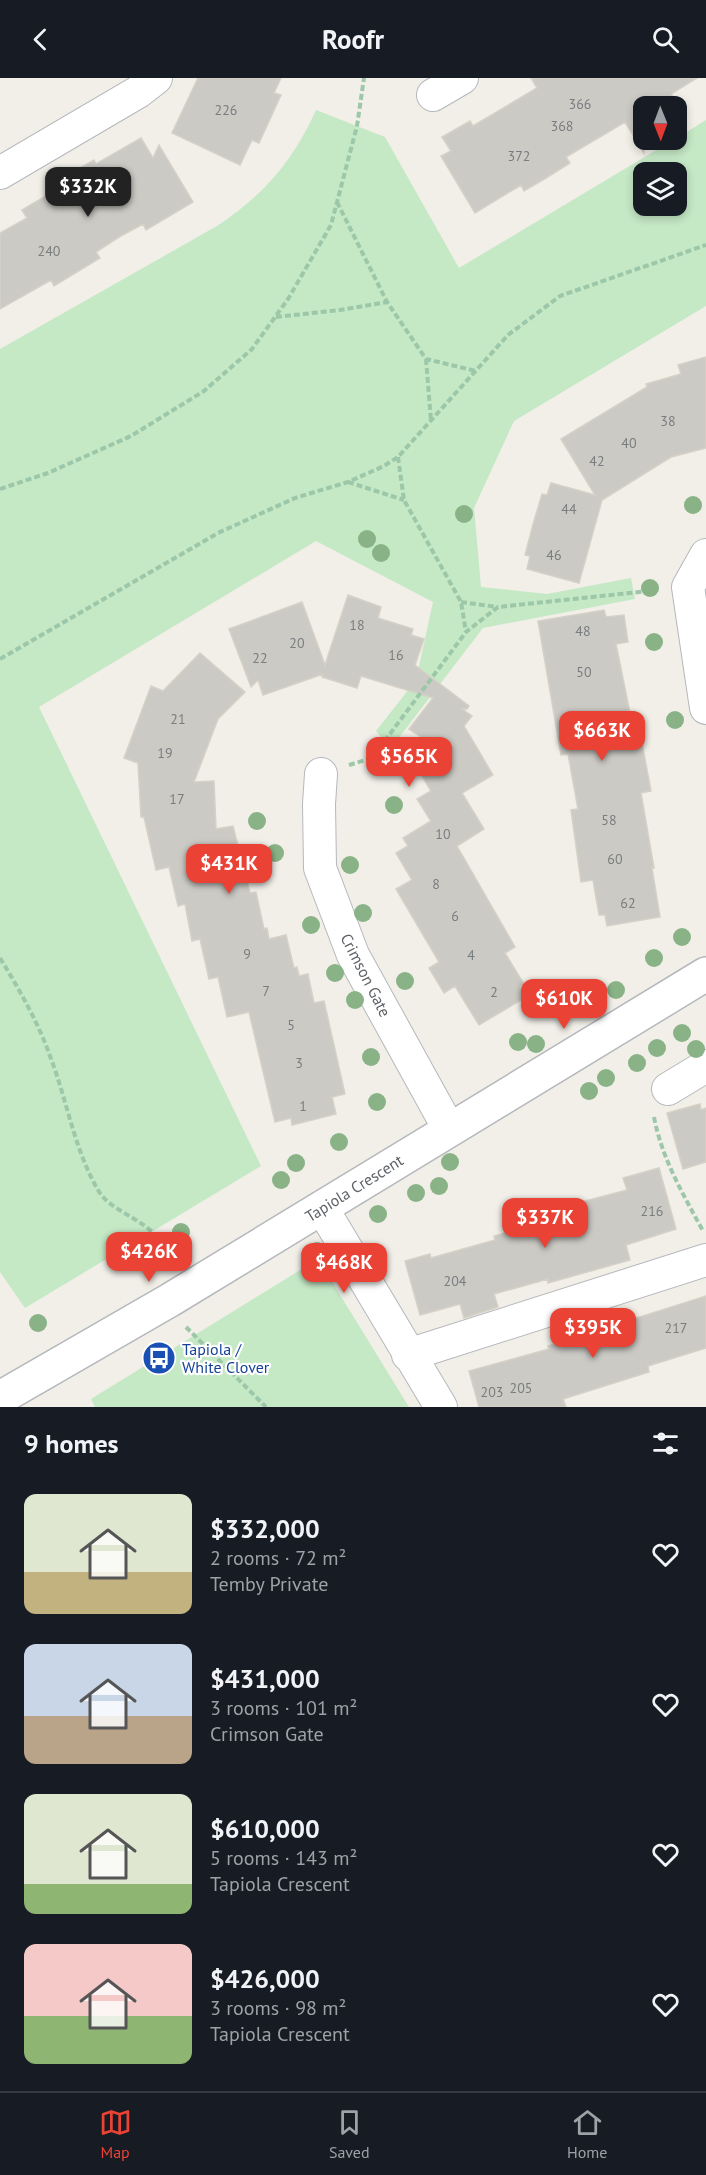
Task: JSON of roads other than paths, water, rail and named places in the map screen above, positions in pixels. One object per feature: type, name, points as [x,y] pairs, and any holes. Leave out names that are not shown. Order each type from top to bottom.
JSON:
[{"type":"street","points":[[0,173],[138,92],[156,78]]},
{"type":"street","points":[[433,95],[462,78]]},
{"type":"street","points":[[706,555],[688,587],[706,708]]},
{"type":"street","name":"Crimson Gate","points":[[321,774],[320,867],[353,955],[449,1130]]},
{"type":"street","name":"Tapiola Crescent","points":[[0,1398],[173,1299],[706,974]]},
{"type":"street","points":[[668,1089],[706,1066]]},
{"type":"street","points":[[322,1208],[441,1407]]},
{"type":"street","points":[[408,1355],[706,1260]]},
{"type":"place","name":"Tapiola / White Clover","points":[[159,1358]]}]
